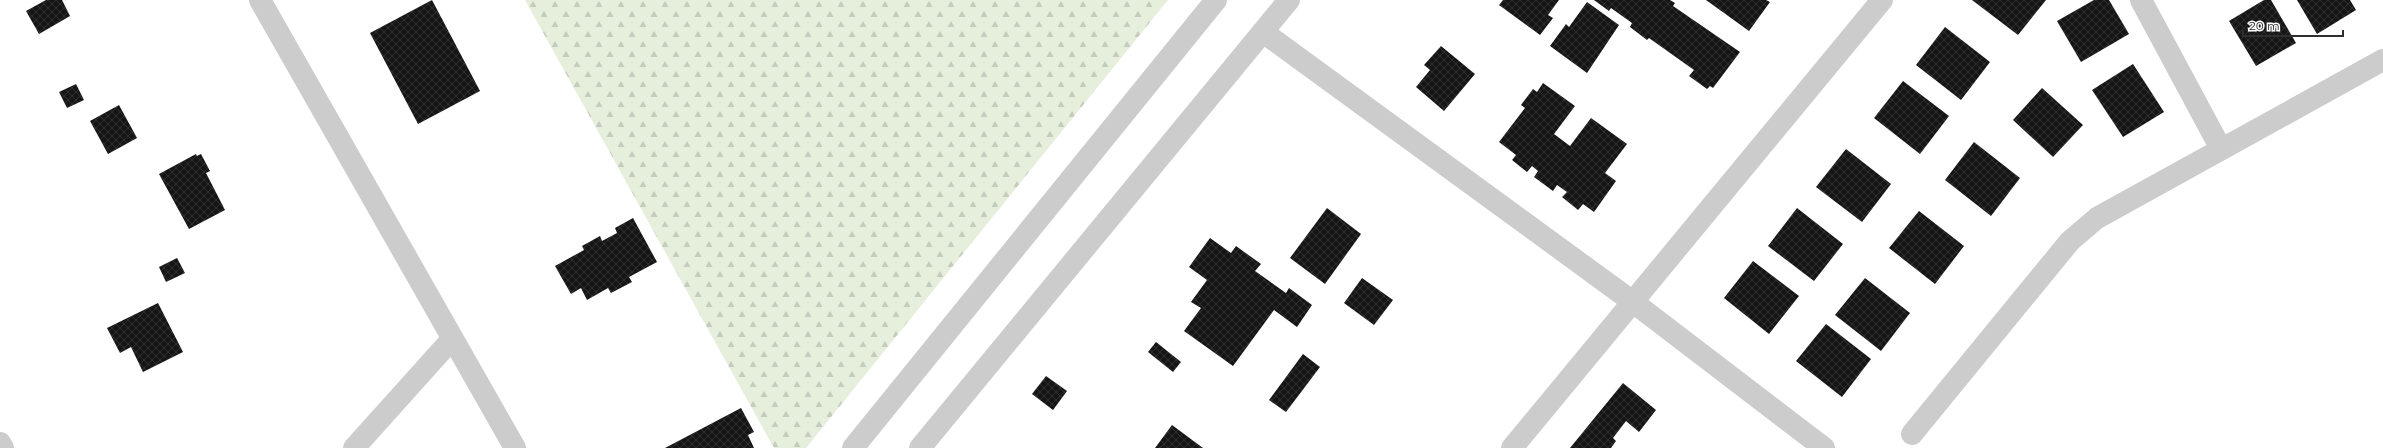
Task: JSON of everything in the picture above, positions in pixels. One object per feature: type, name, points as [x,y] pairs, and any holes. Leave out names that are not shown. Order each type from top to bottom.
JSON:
[{"type":"street","points":[[260,0],[515,448]]},
{"type":"street","points":[[853,448],[1216,0]]},
{"type":"street","points":[[920,448],[1289,0]]},
{"type":"street","points":[[1512,448],[1882,0]]},
{"type":"street","points":[[2141,0],[2221,149]]},
{"type":"street","points":[[1263,32],[1633,302],[1824,448]]},
{"type":"street","points":[[1912,434],[2070,241],[2097,218],[2383,60]]},
{"type":"street","points":[[354,448],[452,339]]},
{"type":"street","points":[[0,443],[3,448]]},
{"type":"green space","points":[[525,0],[1168,0],[806,448],[774,448]]},
{"type":"building","points":[[46,0],[62,0],[70,16],[39,34],[26,11]]},
{"type":"building","points":[[432,0],[480,91],[418,124],[370,33]]},
{"type":"building","points":[[1503,0],[1559,0],[1548,15],[1553,18],[1540,35],[1499,5]]},
{"type":"building","points":[[1594,0],[1670,0],[1675,3],[1673,6],[1740,52],[1713,88],[1710,86],[1707,89],[1689,76],[1694,70],[1649,38],[1647,40],[1630,27],[1632,23],[1611,8],[1609,11]]},
{"type":"building","points":[[1706,0],[1766,0],[1770,2],[1749,31]]},
{"type":"building","points":[[1972,0],[2046,0],[2018,35]]},
{"type":"building","points":[[2094,0],[2109,0],[2129,34],[2081,62],[2057,21]]},
{"type":"building","points":[[2264,0],[2271,0],[2296,43],[2256,66],[2229,21]]},
{"type":"building","points":[[2297,0],[2350,0],[2356,10],[2317,34]]},
{"type":"building","points":[[1587,2],[1619,25],[1587,73],[1550,46],[1566,24],[1569,27]]},
{"type":"building","points":[[1945,27],[1990,62],[1961,100],[1916,65]]},
{"type":"building","points":[[1441,46],[1475,74],[1444,111],[1416,87],[1430,70],[1424,65]]},
{"type":"building","points":[[2133,64],[2164,112],[2123,137],[2092,90]]},
{"type":"building","points":[[1903,81],[1949,116],[1920,154],[1874,118]]},
{"type":"building","points":[[1543,83],[1575,106],[1554,134],[1570,146],[1591,118],[1627,144],[1605,173],[1616,181],[1594,212],[1583,204],[1578,210],[1562,197],[1567,192],[1557,185],[1553,191],[1534,177],[1538,171],[1532,166],[1527,172],[1512,160],[1516,155],[1499,142],[1525,108],[1521,105],[1533,89],[1537,92]]},
{"type":"building","points":[[76,84],[84,100],[67,108],[59,92]]},
{"type":"building","points":[[2042,88],[2083,125],[2053,157],[2013,120]]},
{"type":"building","points":[[119,105],[137,138],[108,154],[90,121]]},
{"type":"building","points":[[1974,142],[2020,178],[1991,216],[1945,180]]},
{"type":"building","points":[[1846,149],[1891,184],[1862,222],[1816,187]]},
{"type":"building","points":[[196,154],[197,156],[201,154],[210,171],[206,173],[225,210],[189,229],[159,174]]},
{"type":"building","points":[[1327,208],[1361,234],[1325,284],[1290,258]]},
{"type":"building","points":[[1797,208],[1843,244],[1814,281],[1768,246]]},
{"type":"building","points":[[1919,211],[1964,246],[1935,284],[1889,248]]},
{"type":"building","points":[[633,218],[657,262],[629,277],[632,282],[611,293],[608,288],[587,300],[581,288],[571,294],[555,266],[584,250],[582,246],[600,236],[602,241],[617,233],[615,228]]},
{"type":"building","points":[[1210,238],[1231,253],[1236,246],[1261,264],[1255,271],[1286,293],[1289,288],[1312,305],[1297,327],[1274,310],[1233,366],[1184,331],[1201,308],[1191,302],[1207,280],[1189,267]]},
{"type":"building","points":[[177,258],[185,273],[166,282],[159,267]]},
{"type":"building","points":[[1753,261],[1799,296],[1769,334],[1724,298]]},
{"type":"building","points":[[1362,278],[1393,300],[1374,325],[1344,303]]},
{"type":"building","points":[[1865,278],[1910,313],[1881,351],[1835,315]]},
{"type":"building","points":[[158,303],[183,352],[143,372],[131,347],[120,353],[107,328]]},
{"type":"building","points":[[1826,324],[1871,359],[1842,397],[1796,361]]},
{"type":"building","points":[[1156,342],[1181,362],[1173,372],[1148,352]]},
{"type":"building","points":[[1303,354],[1320,367],[1286,412],[1269,400]]},
{"type":"building","points":[[1046,376],[1067,391],[1053,410],[1032,394]]},
{"type":"building","points":[[1623,383],[1656,410],[1639,432],[1626,421],[1613,438],[1616,441],[1611,448],[1570,448]]},
{"type":"building","points":[[741,408],[754,432],[748,435],[754,448],[665,448]]},
{"type":"building","points":[[1172,425],[1203,448],[1155,448]]}]
